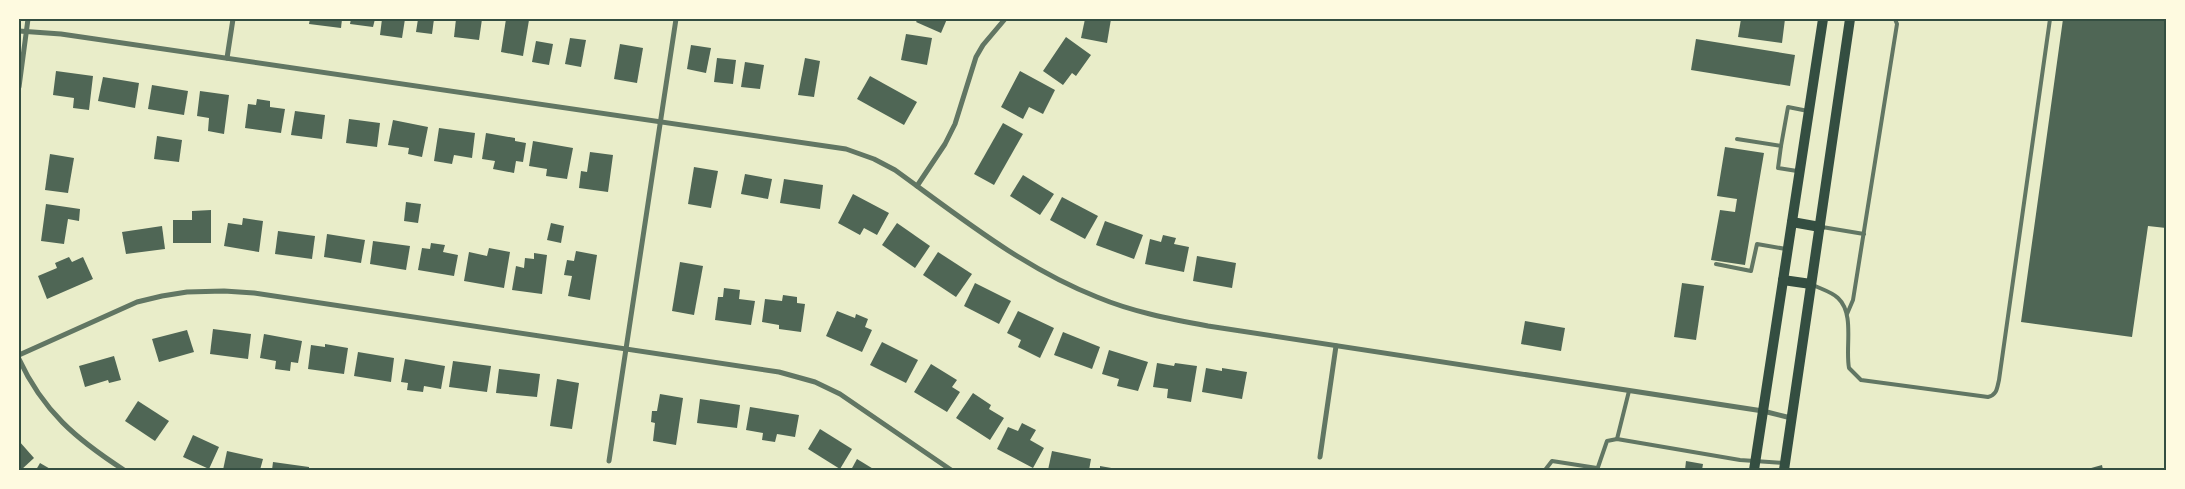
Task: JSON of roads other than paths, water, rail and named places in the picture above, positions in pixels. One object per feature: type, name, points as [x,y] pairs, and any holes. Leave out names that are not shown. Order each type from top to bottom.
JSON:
[{"type":"main road","points":[[1755,466],[1823,19]]},
{"type":"main road","points":[[1784,467],[1850,19]]},
{"type":"main road","points":[[1792,222],[1820,227]]},
{"type":"main road","points":[[1783,280],[1811,284]]},
{"type":"street","points":[[19,87],[28,19]]},
{"type":"street","points":[[227,58],[233,19]]},
{"type":"street","points":[[609,461],[676,19]]},
{"type":"street","points":[[917,186],[945,144],[955,124],[967,80],[976,57],[983,45],[1005,19]]},
{"type":"street","points":[[19,31],[60,34],[846,149],[874,159],[917,186],[1024,261],[1097,297],[1161,317],[1336,346],[1763,411],[1791,418]]},
{"type":"street","points":[[19,355],[137,302],[187,292],[224,290],[779,372],[815,382],[851,400],[951,470]]},
{"type":"street","points":[[1320,457],[1336,346]]},
{"type":"street","points":[[19,359],[42,400],[57,419],[75,436],[124,470]]},
{"type":"lane","points":[[1895,19],[1897,24],[1864,234],[1853,300],[1847,314],[1849,368],[1861,380],[1988,398],[1997,391],[2050,19]]},
{"type":"lane","points":[[1800,171],[1778,168],[1788,107],[1809,111]]},
{"type":"lane","points":[[1737,139],[1782,146]]},
{"type":"lane","points":[[1820,227],[1864,234]]},
{"type":"lane","points":[[1716,264],[1751,271],[1757,244],[1788,249]]},
{"type":"lane","points":[[1811,284],[1837,297],[1847,314]]},
{"type":"lane","points":[[1617,438],[1629,391]]},
{"type":"lane","points":[[1545,470],[1552,461],[1597,469],[1607,441],[1617,438],[1755,466],[1784,467]]}]
